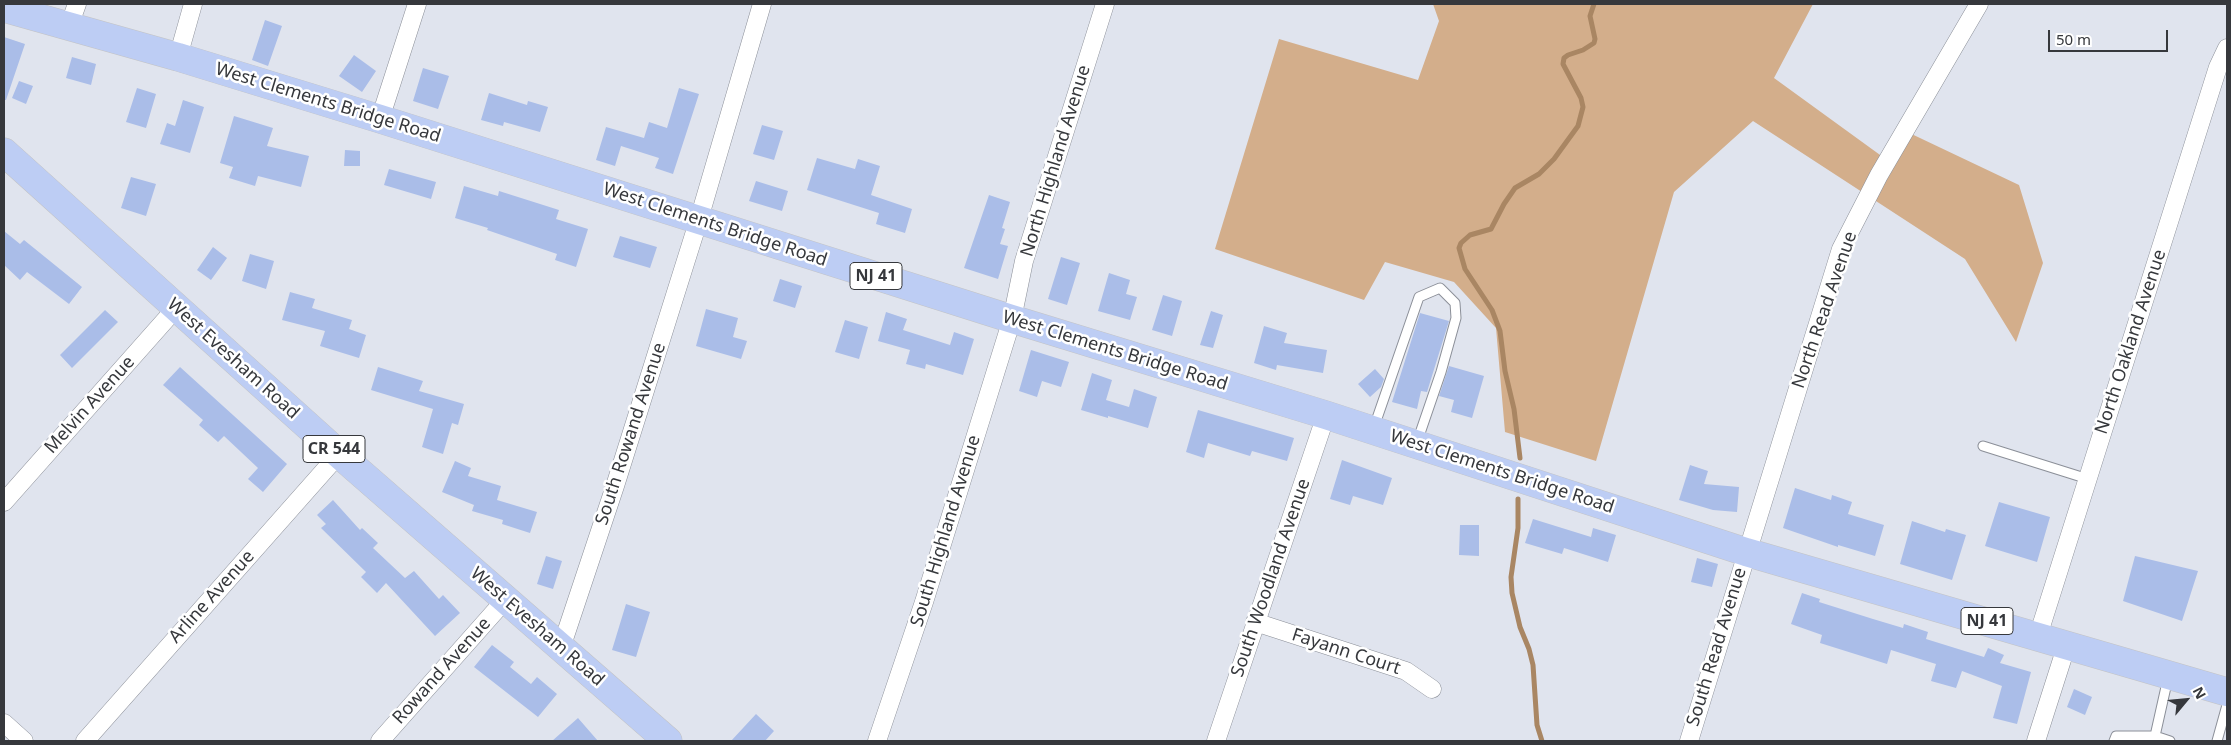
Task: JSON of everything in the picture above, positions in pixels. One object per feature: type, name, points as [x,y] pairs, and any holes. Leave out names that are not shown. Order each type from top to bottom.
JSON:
[{"type":"main road","name":"West Clements Bridge Road","points":[[4,8],[73,15],[178,57],[699,219],[1012,319],[1326,415],[1746,552],[2227,692]]},
{"type":"main road","name":"West Evesham Road","points":[[4,152],[339,454],[668,741]]},
{"type":"street","points":[[178,57],[193,4]]},
{"type":"street","points":[[380,119],[417,4]]},
{"type":"street","name":"South Rowand Avenue","points":[[560,648],[615,486],[699,219],[762,4]]},
{"type":"street","name":"North Highland Avenue","points":[[1012,319],[1024,261],[1105,4]]},
{"type":"street","name":"North Read Avenue","points":[[1746,552],[1841,249],[1879,175],[1979,4]]},
{"type":"street","name":"North Oakland Avenue","points":[[2038,636],[2218,67],[2227,48]]},
{"type":"street","name":"Melvin Avenue","points":[[4,502],[176,308]]},
{"type":"street","name":"South Highland Avenue","points":[[877,741],[924,602],[1012,319]]},
{"type":"street","name":"South Woodland Avenue","points":[[1216,741],[1326,415]]},
{"type":"street","name":"Arline Avenue","points":[[84,741],[339,454]]},
{"type":"street","name":"South Read Avenue","points":[[1689,741],[1746,552]]},
{"type":"street","name":"Rowand Avenue","points":[[380,741],[505,600]]},
{"type":"street","name":"Fayann Court","points":[[1255,622],[1406,670],[1432,689]]},
{"type":"street","points":[[2036,741],[2067,644]]},
{"type":"street","points":[[4,723],[24,741]]},
{"type":"lane","points":[[1373,430],[1419,297],[1440,288],[1455,303],[1456,318],[1441,372],[1416,444]]},
{"type":"lane","points":[[1983,446],[2088,479]]},
{"type":"lane","points":[[2155,736],[2169,674]]},
{"type":"lane","points":[[2217,741],[2227,705]]},
{"type":"lane","points":[[2114,741],[2116,736],[2155,736],[2170,741]]},
{"type":"shaded area","points":[[1433,4],[1813,4],[1774,78],[1887,160],[1901,129],[2019,185],[2043,263],[2016,342],[1965,259],[1753,121],[1674,192],[1596,461],[1505,432],[1496,328],[1454,282],[1385,262],[1364,300],[1215,249],[1279,39],[1418,80],[1439,21]]},
{"type":"building","points":[[265,20],[282,26],[268,66],[252,60]]},
{"type":"building","points":[[4,37],[25,44],[6,100],[4,100]]},
{"type":"building","points":[[354,55],[376,71],[362,92],[339,76]]},
{"type":"building","points":[[72,57],[96,64],[91,85],[66,78]]},
{"type":"building","points":[[423,68],[449,76],[438,109],[413,101]]},
{"type":"building","points":[[19,81],[33,86],[26,104],[12,98]]},
{"type":"building","points":[[137,88],[156,94],[146,128],[126,122]]},
{"type":"building","points":[[679,88],[699,94],[673,174],[655,168],[659,158],[621,146],[615,166],[596,160],[606,127],[644,138],[649,122],[667,128]]},
{"type":"building","points":[[489,93],[527,105],[528,101],[548,107],[540,132],[504,122],[503,126],[481,120]]},
{"type":"building","points":[[183,100],[204,107],[190,153],[160,144],[167,123],[175,126]]},
{"type":"building","points":[[234,116],[273,128],[267,146],[309,156],[301,187],[258,176],[255,186],[229,178],[233,167],[220,163]]},
{"type":"building","points":[[762,125],[783,131],[774,160],[753,154]]},
{"type":"building","points":[[345,150],[360,151],[360,166],[344,166]]},
{"type":"building","points":[[817,158],[855,169],[858,159],[880,166],[871,195],[912,209],[905,233],[876,224],[879,213],[807,190]]},
{"type":"building","points":[[389,169],[436,182],[431,199],[384,185]]},
{"type":"building","points":[[131,177],[156,184],[146,216],[121,208]]},
{"type":"building","points":[[756,181],[788,191],[782,211],[749,201]]},
{"type":"building","points":[[464,186],[498,196],[499,191],[559,210],[556,219],[588,229],[576,267],[555,260],[557,254],[487,230],[488,228],[455,218]]},
{"type":"building","points":[[989,195],[1010,202],[1002,228],[1005,229],[1000,244],[1008,246],[998,279],[964,268]]},
{"type":"building","points":[[4,231],[20,244],[24,240],[82,287],[69,304],[27,272],[20,280],[4,265]]},
{"type":"building","points":[[620,236],[657,247],[650,268],[613,257]]},
{"type":"building","points":[[213,247],[227,258],[211,280],[197,270]]},
{"type":"building","points":[[250,254],[274,261],[266,289],[242,281]]},
{"type":"building","points":[[1061,257],[1080,263],[1067,305],[1048,299]]},
{"type":"building","points":[[1109,273],[1130,280],[1126,294],[1137,297],[1130,320],[1098,311]]},
{"type":"building","points":[[780,279],[802,286],[795,308],[773,301]]},
{"type":"building","points":[[290,292],[315,299],[312,308],[352,320],[349,329],[366,335],[359,358],[320,346],[325,331],[282,320]]},
{"type":"building","points":[[1163,295],[1182,301],[1172,336],[1152,330]]},
{"type":"building","points":[[706,309],[738,318],[733,337],[747,341],[741,359],[696,346]]},
{"type":"building","points":[[105,310],[118,322],[72,368],[60,355]]},
{"type":"building","points":[[1211,311],[1223,315],[1213,348],[1200,345]]},
{"type":"building","points":[[886,312],[907,319],[903,330],[950,345],[954,332],[974,339],[963,375],[926,364],[925,369],[906,364],[910,350],[878,341]]},
{"type":"building","points":[[1420,313],[1449,321],[1427,392],[1421,391],[1417,409],[1392,402]]},
{"type":"building","points":[[845,320],[868,327],[859,359],[835,352]]},
{"type":"building","points":[[1264,326],[1287,333],[1284,343],[1327,350],[1323,373],[1277,365],[1276,370],[1254,363]]},
{"type":"building","points":[[1031,350],[1069,362],[1061,387],[1042,381],[1037,397],[1019,391]]},
{"type":"building","points":[[1449,366],[1484,376],[1472,418],[1451,412],[1454,400],[1439,396]]},
{"type":"building","points":[[180,367],[287,464],[263,492],[248,479],[258,468],[224,436],[218,442],[199,425],[203,420],[163,385]]},
{"type":"building","points":[[378,367],[423,381],[419,391],[464,404],[458,425],[452,423],[443,454],[422,447],[433,409],[371,390]]},
{"type":"building","points":[[1375,369],[1384,379],[1381,387],[1370,397],[1358,384]]},
{"type":"building","points":[[1092,373],[1112,380],[1106,400],[1129,407],[1134,389],[1157,397],[1148,428],[1081,410]]},
{"type":"building","points":[[1198,410],[1294,438],[1287,461],[1252,451],[1250,456],[1208,443],[1204,458],[1186,452]]},
{"type":"building","points":[[1342,460],[1392,478],[1383,505],[1353,496],[1350,505],[1330,499]]},
{"type":"building","points":[[455,461],[471,468],[468,476],[501,486],[497,500],[537,512],[530,533],[502,524],[503,520],[472,511],[474,505],[442,492]]},
{"type":"building","points":[[1690,465],[1708,471],[1704,484],[1739,487],[1737,512],[1713,510],[1679,500]]},
{"type":"building","points":[[1795,488],[1831,500],[1832,495],[1852,502],[1848,514],[1884,525],[1875,556],[1838,545],[1838,547],[1783,528]]},
{"type":"building","points":[[333,500],[360,530],[362,528],[378,543],[373,548],[405,578],[414,571],[439,599],[443,595],[460,613],[435,636],[386,583],[377,593],[361,577],[366,572],[321,528],[326,524],[317,515]]},
{"type":"building","points":[[1999,502],[2050,517],[2037,562],[1985,546]]},
{"type":"building","points":[[1533,519],[1591,537],[1593,528],[1616,535],[1608,562],[1564,548],[1562,554],[1525,543]]},
{"type":"building","points":[[1912,521],[1945,532],[1946,529],[1966,535],[1952,580],[1900,564]]},
{"type":"building","points":[[1460,525],[1479,525],[1479,556],[1459,555]]},
{"type":"building","points":[[546,556],[562,561],[553,589],[537,584]]},
{"type":"building","points":[[2135,556],[2198,571],[2182,621],[2123,601]]},
{"type":"building","points":[[1697,558],[1718,564],[1712,587],[1691,582]]},
{"type":"building","points":[[1802,593],[1820,599],[1819,602],[1873,619],[1903,628],[1904,624],[1928,632],[1926,639],[1984,657],[1988,648],[2004,655],[2000,663],[2031,672],[2017,724],[1993,718],[2002,686],[1962,671],[1956,688],[1931,681],[1936,664],[1891,650],[1887,664],[1820,643],[1822,635],[1791,624]]},
{"type":"building","points":[[626,604],[650,612],[636,657],[612,650]]},
{"type":"building","points":[[492,645],[514,662],[510,667],[531,684],[537,677],[557,694],[538,717],[474,667]]},
{"type":"building","points":[[2074,689],[2092,697],[2085,715],[2067,707]]},
{"type":"building","points":[[756,714],[774,731],[765,741],[731,741]]},
{"type":"building","points":[[578,718],[598,741],[552,741]]},
{"type":"waterway","points":[[1520,458],[1514,409],[1505,371],[1500,331],[1492,310],[1465,269],[1459,248],[1461,243],[1470,235],[1491,229],[1515,188],[1539,174],[1554,159],[1578,126],[1583,107],[1581,98],[1563,64],[1564,58],[1568,55],[1583,50],[1594,43],[1595,39],[1590,16],[1594,4]]},
{"type":"waterway","points":[[1518,499],[1518,528],[1511,577],[1512,593],[1520,627],[1533,665],[1537,725],[1542,741]]}]
